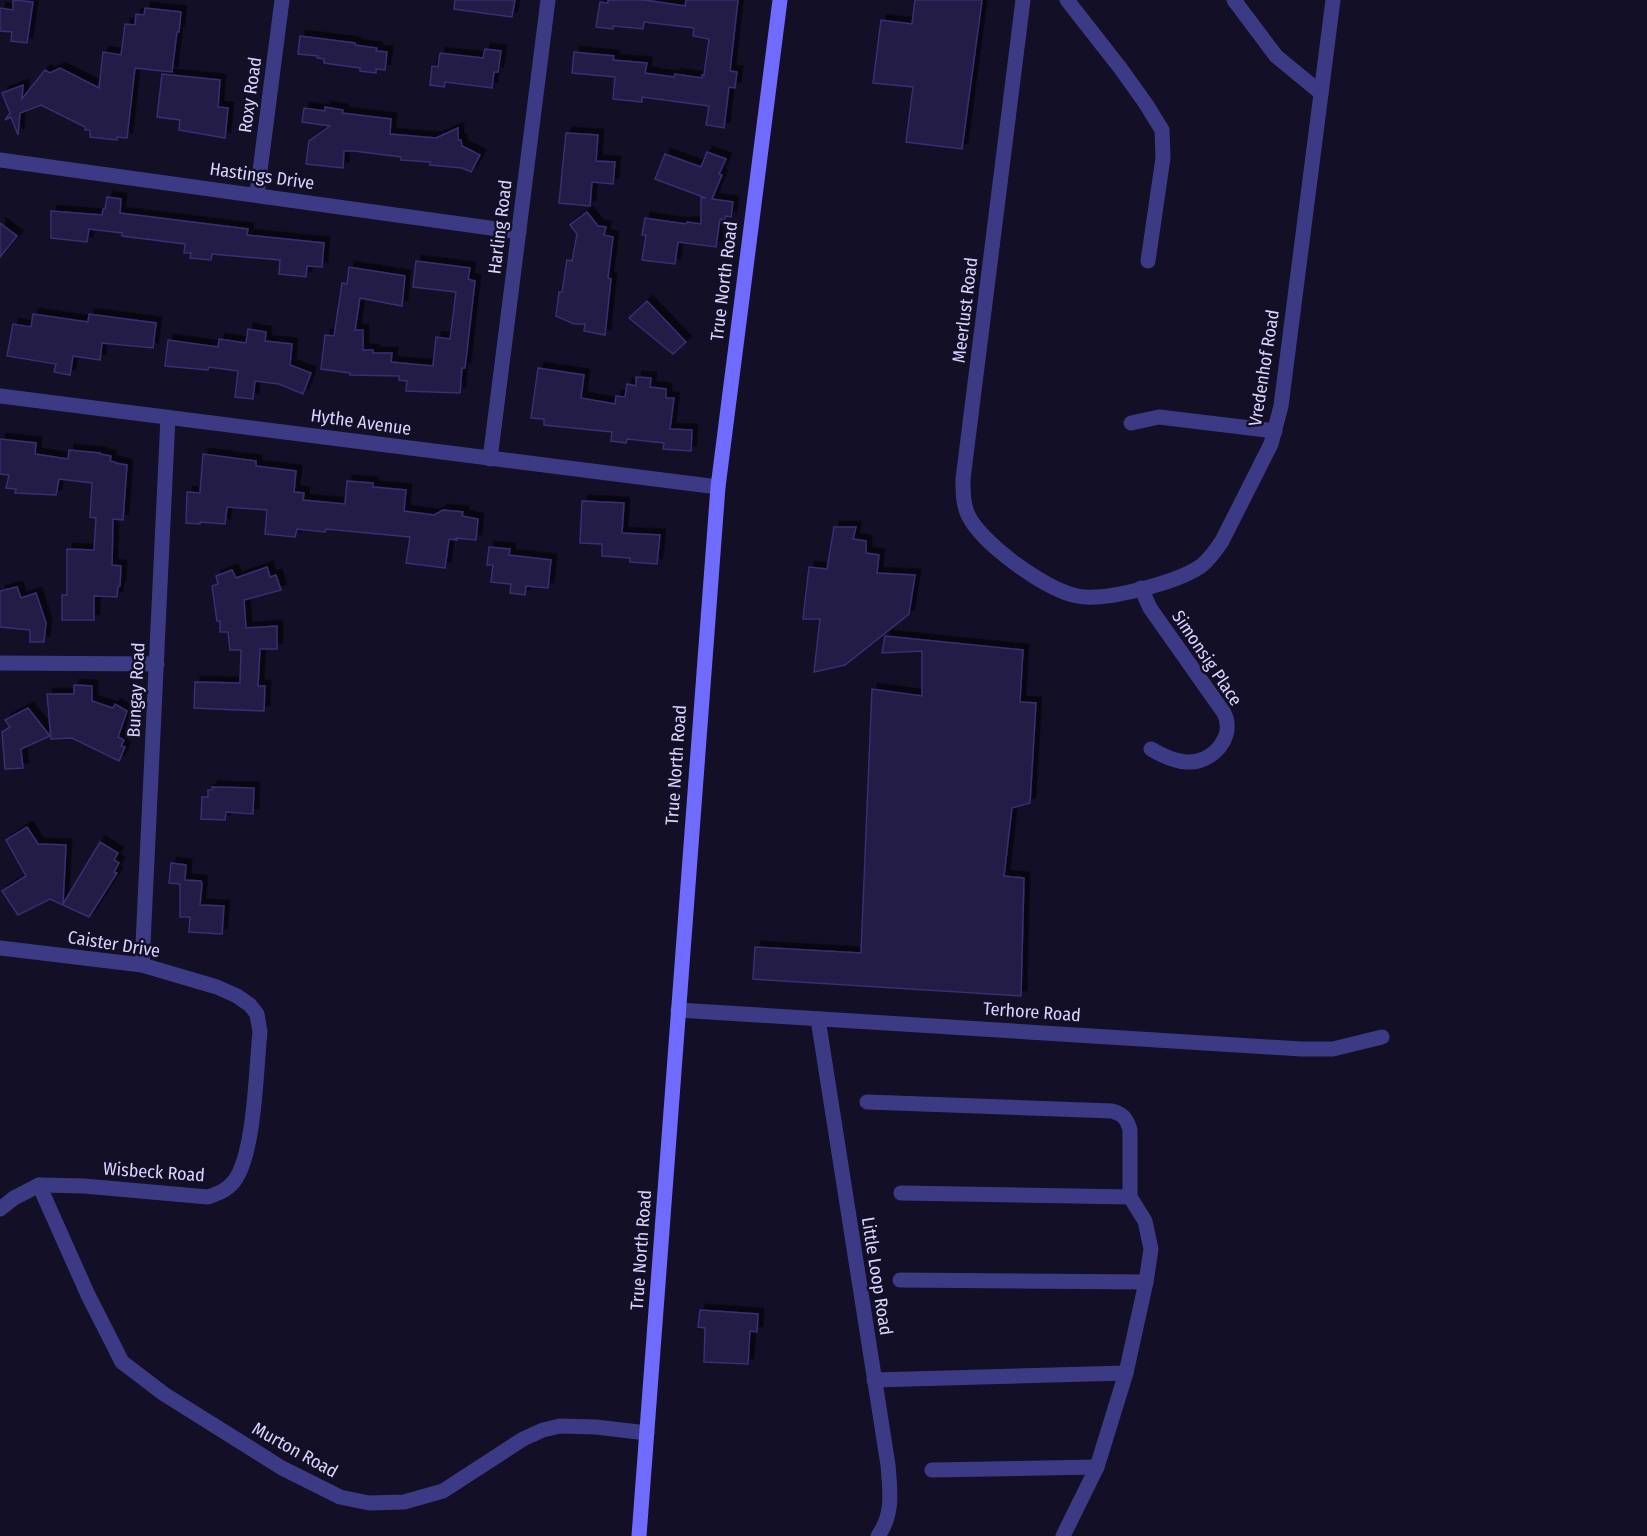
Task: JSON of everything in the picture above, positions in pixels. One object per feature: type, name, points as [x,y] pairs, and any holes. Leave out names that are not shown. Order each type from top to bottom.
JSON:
[{"type":"main road","name":"True North Road","points":[[639,1536],[718,487],[780,0]]},
{"type":"street","name":"Roxy Road","points":[[256,194],[282,0]]},
{"type":"street","name":"Harling Road","points":[[490,459],[548,0]]},
{"type":"street","name":"Meerlust Road","points":[[1023,0],[963,492],[968,515],[981,534],[1009,558],[1050,587]]},
{"type":"street","points":[[1067,0],[1128,78],[1162,130],[1163,158],[1148,261]]},
{"type":"street","points":[[1234,0],[1276,56],[1321,93]]},
{"type":"street","name":"Vredenhof Road","points":[[1050,587],[1070,595],[1086,598],[1105,597],[1186,574],[1201,566],[1214,553],[1264,460],[1281,406],[1333,0]]},
{"type":"street","name":"Hastings Drive","points":[[0,160],[519,232]]},
{"type":"street","name":"Hythe Avenue","points":[[0,396],[718,487]]},
{"type":"street","name":"Bungay Road","points":[[142,964],[168,417]]},
{"type":"street","points":[[1131,423],[1159,417],[1275,431]]},
{"type":"street","name":"Simonsig Place","points":[[1141,588],[1150,608],[1224,713],[1227,725],[1227,734],[1221,745],[1213,754],[1200,760],[1185,762],[1161,755],[1151,749]]},
{"type":"street","points":[[0,663],[157,664]]},
{"type":"street","name":"Caister Drive","points":[[0,948],[142,964],[217,987],[250,1005]]},
{"type":"street","name":"Wisbeck Road","points":[[0,1209],[14,1198],[39,1185],[84,1186],[208,1197],[224,1191],[236,1179],[249,1146],[260,1032],[257,1014],[250,1005]]},
{"type":"street","name":"Terhore Road","points":[[678,1010],[1301,1048],[1333,1049],[1382,1037]]},
{"type":"street","name":"Little Loop Road","points":[[818,1019],[888,1465],[891,1498],[886,1523],[878,1536]]},
{"type":"street","points":[[867,1102],[1112,1111],[1128,1120],[1130,1197],[1145,1221],[1151,1249],[1146,1282],[1126,1373],[1097,1467],[1063,1536]]},
{"type":"street","name":"Murton Road","points":[[39,1185],[88,1295],[122,1362],[164,1394],[282,1468],[340,1497],[369,1503],[404,1502],[443,1491],[523,1439],[543,1430],[560,1426],[596,1427],[646,1433]]},
{"type":"street","points":[[901,1193],[1130,1197]]},
{"type":"street","points":[[900,1280],[1146,1282]]},
{"type":"street","points":[[874,1380],[1126,1373]]},
{"type":"street","points":[[932,1470],[1097,1467]]},
{"type":"building","points":[[13,0],[33,2],[27,43],[11,41],[12,32],[0,31],[0,8],[13,10]]},
{"type":"building","points":[[455,0],[515,0],[512,17],[454,9]]},
{"type":"building","points":[[608,0],[645,0],[685,6],[686,0],[738,0],[730,71],[737,72],[735,88],[729,87],[724,128],[706,125],[709,106],[642,97],[642,102],[613,99],[615,77],[572,73],[574,52],[614,56],[613,60],[647,63],[645,73],[702,78],[704,75],[709,39],[693,36],[694,28],[644,22],[643,29],[596,27],[600,2],[608,3]]},
{"type":"building","points":[[915,0],[982,0],[962,149],[906,142],[913,87],[873,83],[881,20],[912,24]]},
{"type":"building","points":[[145,8],[181,12],[179,32],[177,32],[172,72],[135,68],[127,138],[117,137],[117,140],[90,137],[90,130],[85,130],[85,127],[41,105],[20,113],[18,135],[11,117],[5,120],[10,113],[2,93],[23,85],[22,99],[45,70],[50,73],[60,68],[99,88],[103,52],[121,55],[125,24],[135,25],[136,14],[144,15]]},
{"type":"building","points":[[300,36],[355,43],[355,45],[377,48],[376,51],[387,52],[385,70],[376,69],[376,73],[360,71],[360,68],[324,63],[324,59],[317,58],[318,56],[298,54]]},
{"type":"building","points":[[485,49],[501,51],[498,72],[494,72],[492,88],[445,82],[444,87],[430,85],[432,66],[438,67],[440,53],[483,58]]},
{"type":"building","points":[[162,74],[220,80],[218,107],[228,108],[225,138],[179,130],[180,120],[157,117]]},
{"type":"building","points":[[325,107],[343,110],[342,113],[391,119],[390,134],[436,138],[458,128],[458,140],[461,140],[462,146],[480,155],[471,172],[462,168],[430,165],[430,162],[401,160],[401,157],[354,151],[344,151],[343,168],[306,164],[309,141],[330,126],[302,122],[304,108],[325,111]]},
{"type":"building","points":[[566,133],[598,135],[596,161],[615,162],[613,184],[592,182],[590,206],[559,203]]},
{"type":"building","points":[[707,152],[726,159],[712,199],[733,202],[731,217],[725,216],[725,220],[720,219],[716,247],[678,242],[675,264],[642,260],[646,235],[642,235],[645,218],[701,224],[701,198],[706,198],[655,179],[665,154],[701,167]]},
{"type":"building","points":[[107,197],[121,199],[120,213],[248,229],[247,235],[324,243],[322,267],[307,266],[306,277],[279,274],[280,260],[212,254],[211,260],[190,258],[191,253],[184,253],[185,244],[122,236],[122,233],[89,229],[87,242],[51,238],[51,211],[102,215]]},
{"type":"building","points":[[587,212],[598,226],[606,227],[604,235],[613,237],[605,335],[584,331],[585,324],[574,324],[556,316],[567,260],[572,261],[577,234],[570,225]]},
{"type":"building","points":[[0,223],[17,236],[0,257]]},
{"type":"building","points":[[416,261],[470,268],[468,279],[475,281],[460,393],[406,391],[407,381],[399,380],[399,376],[350,375],[350,373],[321,369],[325,335],[334,336],[342,283],[347,284],[349,267],[405,276],[402,306],[360,298],[355,330],[363,330],[363,350],[373,350],[373,353],[392,353],[391,362],[433,366],[436,337],[450,339],[456,292],[413,287]]},
{"type":"building","points":[[647,301],[686,342],[673,354],[629,318]]},
{"type":"building","points":[[33,314],[88,322],[89,314],[156,323],[153,348],[102,343],[100,360],[73,356],[70,375],[54,372],[56,364],[7,356],[13,324],[31,327]]},
{"type":"building","points":[[248,329],[266,332],[265,341],[292,344],[290,365],[311,373],[303,394],[279,384],[255,381],[253,399],[235,397],[238,371],[209,367],[208,370],[165,366],[168,340],[218,347],[219,339],[246,343]]},
{"type":"building","points":[[538,368],[584,375],[581,398],[615,404],[616,396],[625,397],[627,384],[636,386],[636,377],[651,378],[650,387],[666,389],[666,398],[674,398],[670,429],[692,430],[691,451],[663,449],[664,443],[627,439],[626,443],[611,441],[612,432],[544,425],[544,419],[531,418]]},
{"type":"building","points":[[0,439],[36,443],[35,454],[68,459],[69,450],[100,453],[111,456],[110,461],[127,465],[123,520],[113,519],[112,565],[121,566],[120,586],[117,597],[94,596],[94,620],[62,620],[62,595],[67,595],[67,549],[94,550],[96,518],[90,517],[92,483],[59,479],[56,495],[15,493],[16,489],[6,488],[9,475],[0,474]]},
{"type":"building","points":[[203,454],[256,461],[256,466],[296,471],[294,492],[304,493],[303,500],[345,504],[347,481],[373,483],[373,487],[406,490],[404,511],[434,515],[443,510],[463,512],[462,516],[478,519],[476,540],[449,539],[445,568],[406,563],[410,537],[326,529],[325,532],[297,529],[295,537],[265,534],[267,510],[227,507],[225,524],[186,523],[187,492],[200,493]]},
{"type":"building","points":[[582,501],[624,503],[622,533],[660,535],[657,564],[630,562],[630,558],[602,556],[602,544],[580,543]]},
{"type":"building","points":[[834,527],[856,527],[853,539],[866,541],[866,553],[879,555],[877,573],[915,575],[909,614],[845,665],[814,672],[820,619],[803,619],[809,567],[827,569]]},
{"type":"building","points":[[489,547],[510,549],[509,555],[551,560],[548,588],[526,586],[525,595],[510,593],[511,584],[491,582],[493,565],[487,565]]},
{"type":"building","points":[[267,567],[270,577],[276,575],[281,590],[244,600],[246,628],[277,626],[277,649],[260,649],[258,686],[265,686],[264,711],[194,708],[195,682],[240,683],[241,650],[230,650],[228,632],[220,632],[220,621],[217,621],[212,586],[218,584],[216,576],[232,570],[236,578]]},
{"type":"building","points":[[17,587],[21,598],[36,593],[46,623],[44,642],[30,642],[30,630],[0,627],[0,591]]},
{"type":"building","points":[[885,636],[1023,650],[1020,702],[1036,703],[1030,803],[1012,808],[1004,876],[1024,878],[1021,996],[753,979],[755,947],[861,953],[872,689],[922,696],[922,651],[882,653]]},
{"type":"building","points":[[74,685],[92,686],[92,701],[113,708],[115,704],[127,711],[118,737],[124,740],[121,746],[125,747],[119,761],[72,738],[51,739],[47,694],[74,694]]},
{"type":"building","points":[[28,708],[50,736],[21,749],[23,768],[5,769],[2,732],[10,727],[5,720]]},
{"type":"building","points":[[212,787],[254,788],[253,814],[226,812],[225,820],[201,819],[202,797],[208,797],[208,790],[212,790]]},
{"type":"building","points":[[27,827],[38,844],[66,845],[63,904],[100,842],[118,853],[114,860],[119,863],[114,872],[117,873],[89,917],[50,899],[18,915],[2,891],[26,876],[6,840]]},
{"type":"building","points":[[171,863],[186,865],[185,880],[201,881],[200,905],[224,906],[222,934],[189,932],[190,917],[180,917],[180,884],[169,883]]},
{"type":"building","points":[[700,1310],[758,1314],[757,1332],[750,1331],[748,1364],[704,1362],[705,1328],[698,1327]]}]
